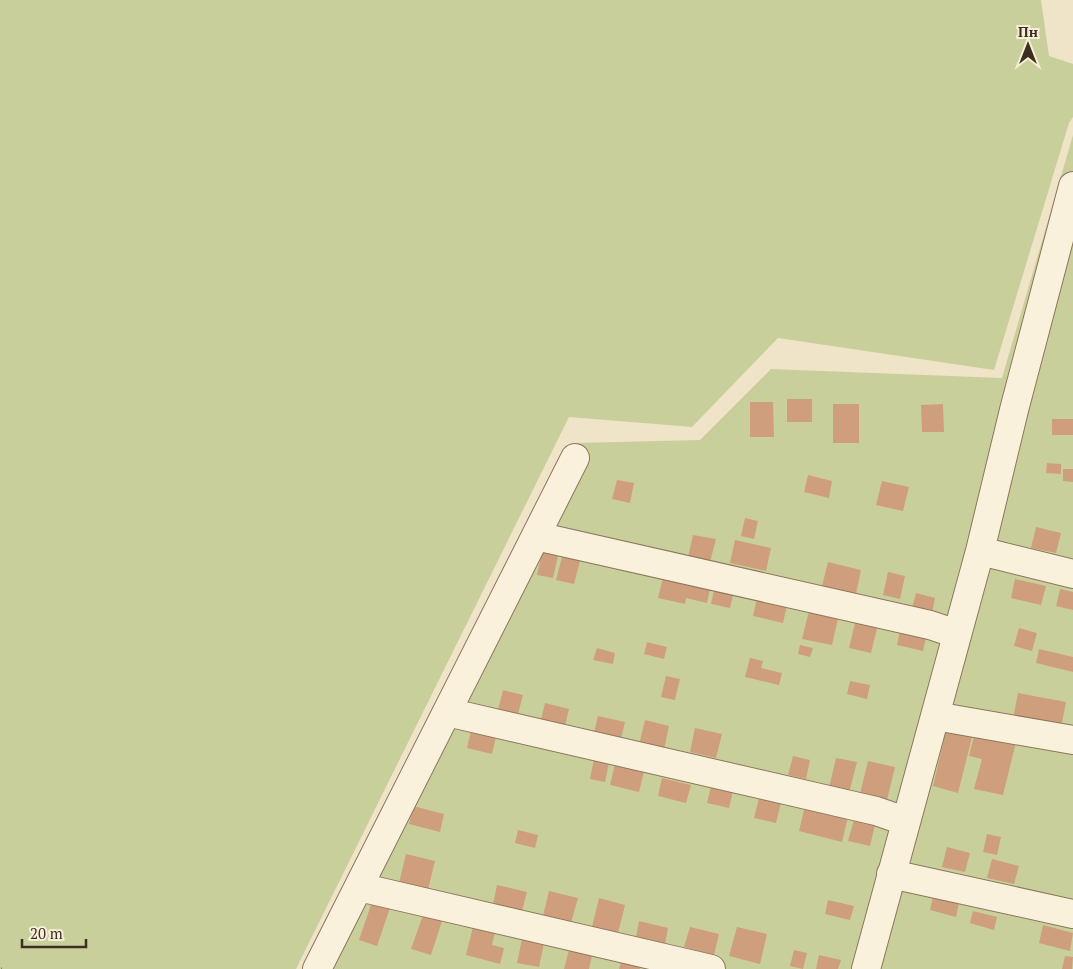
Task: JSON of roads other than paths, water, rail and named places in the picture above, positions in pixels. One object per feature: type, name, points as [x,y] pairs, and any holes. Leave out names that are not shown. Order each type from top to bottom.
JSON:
[{"type":"street","points":[[866,969],[980,551],[1014,410],[1073,186]]},
{"type":"street","points":[[317,969],[575,458]]},
{"type":"street","points":[[536,536],[910,621],[957,634]]},
{"type":"street","points":[[980,551],[1073,574]]},
{"type":"street","points":[[447,712],[876,811],[906,821]]},
{"type":"street","points":[[935,716],[1073,740]]},
{"type":"street","points":[[891,874],[1073,914]]},
{"type":"street","points":[[359,887],[711,969]]}]
